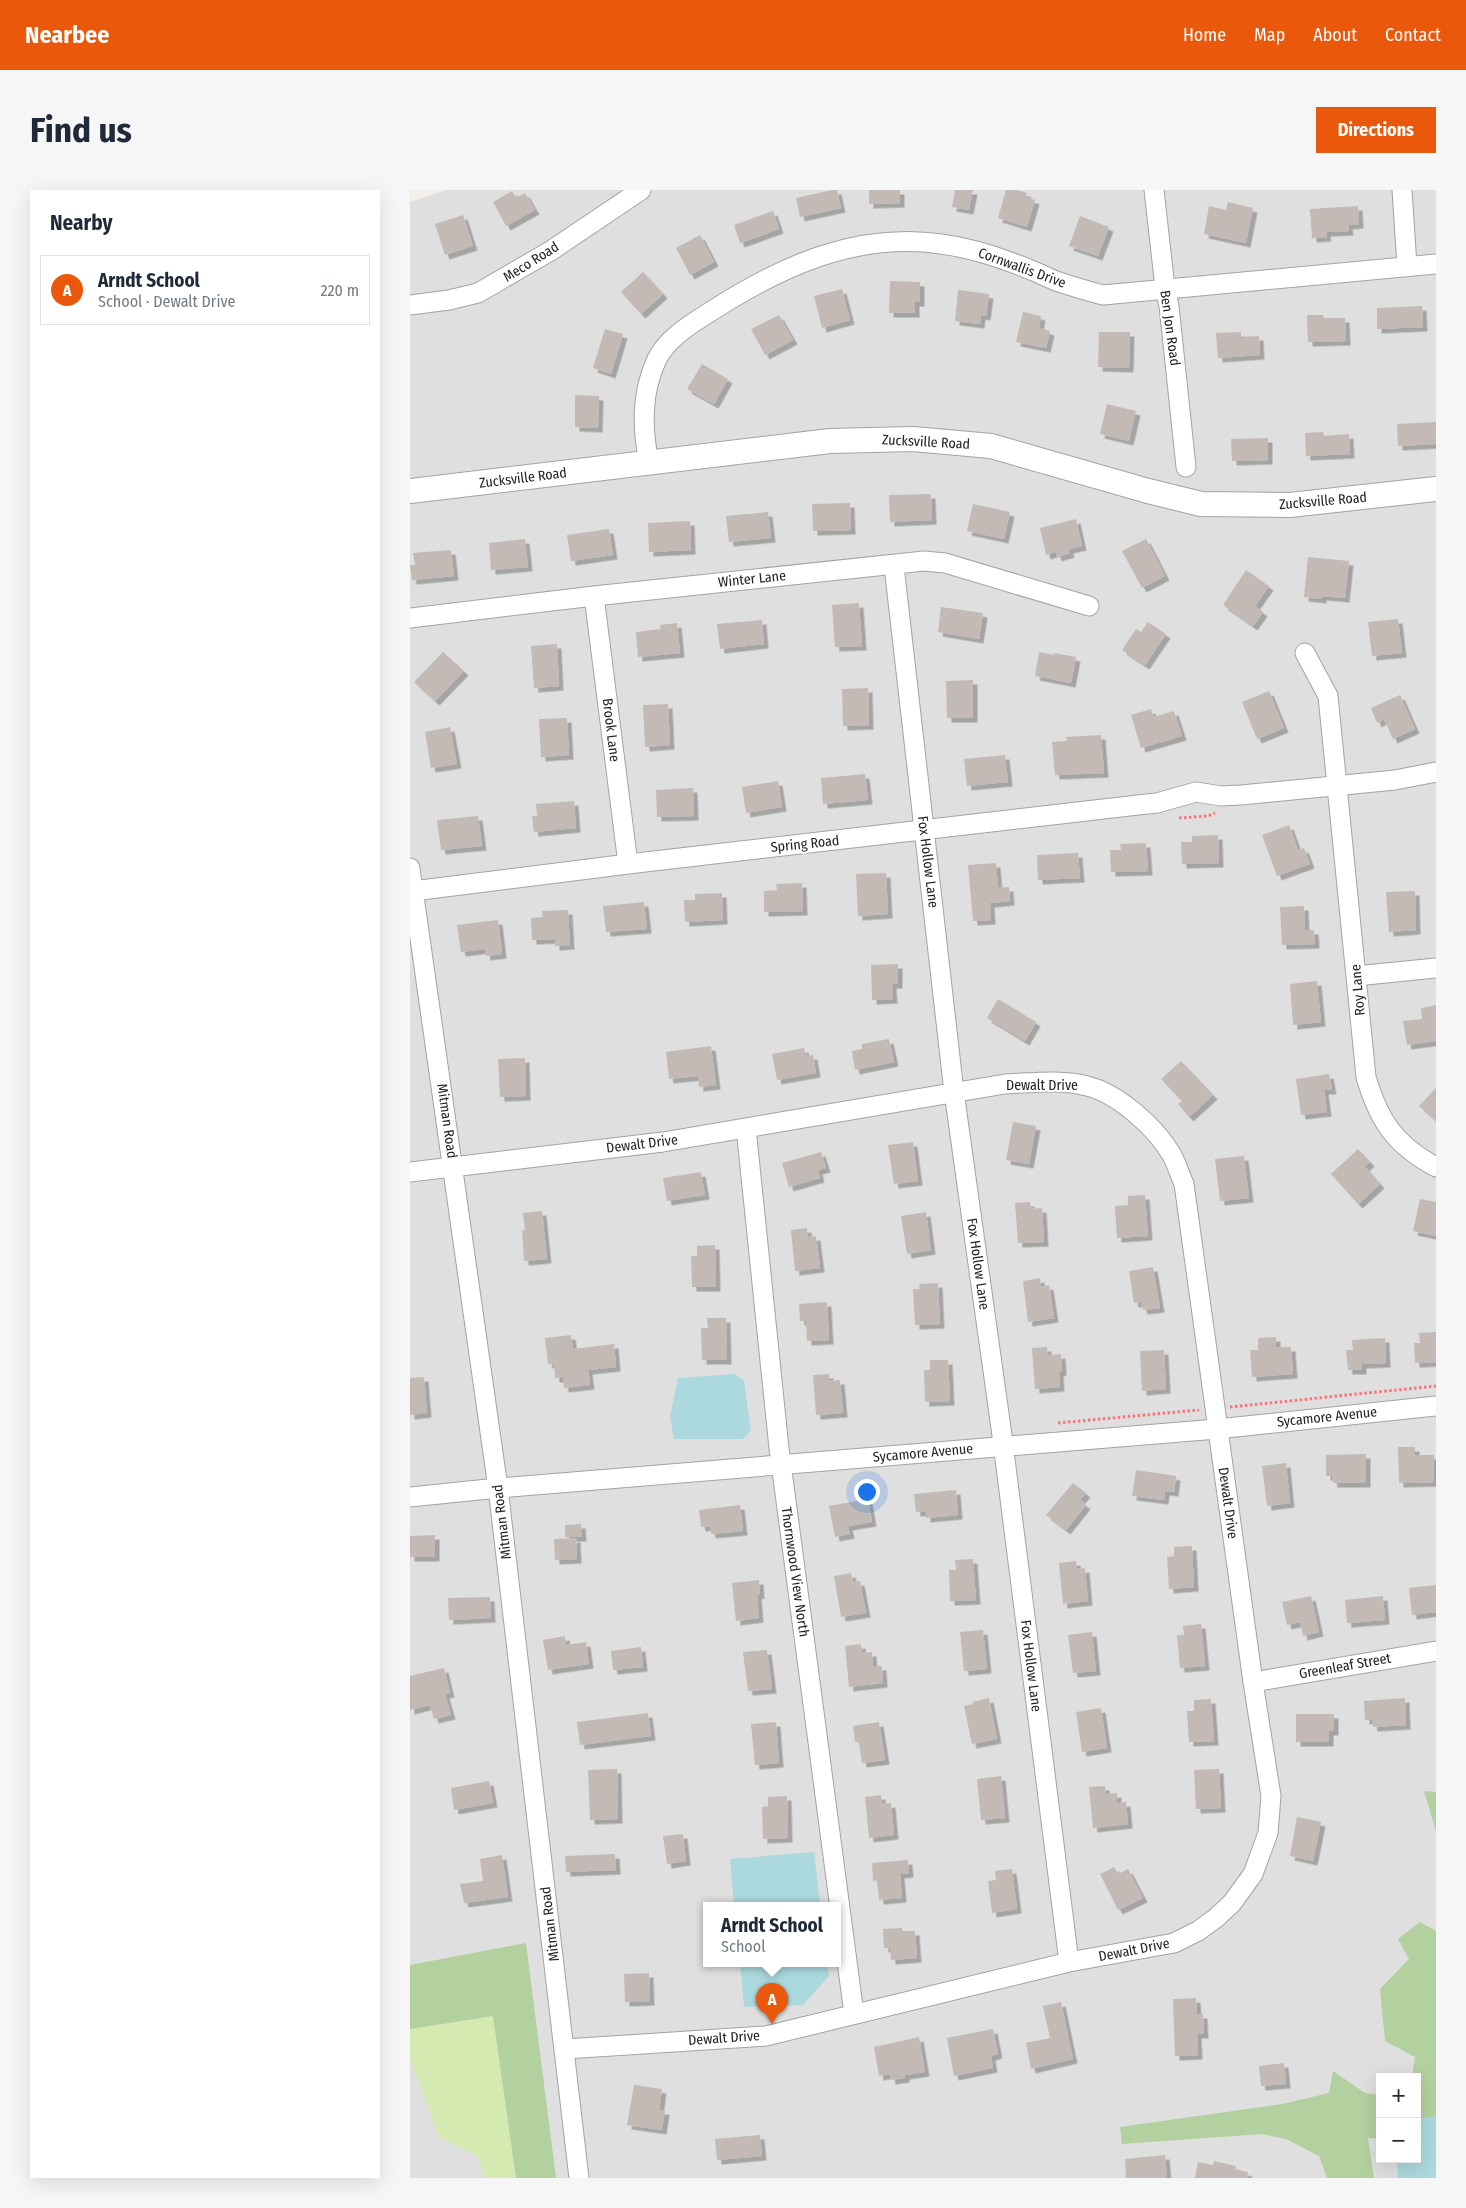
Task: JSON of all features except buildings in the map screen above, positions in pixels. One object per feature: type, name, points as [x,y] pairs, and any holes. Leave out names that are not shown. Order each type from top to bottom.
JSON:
[{"type":"street","name":"Meco Road","points":[[410,305],[449,300],[478,293],[552,250],[641,190]]},
{"type":"street","name":"Ben Jon Road","points":[[1154,190],[1165,288],[1170,306],[1186,467]]},
{"type":"street","points":[[1402,190],[1407,266]]},
{"type":"street","name":"Cornwallis Drive","points":[[649,463],[643,412],[647,390],[657,359],[672,338],[743,292],[774,275],[816,256],[856,247],[901,242],[940,244],[985,253],[1058,282],[1103,295],[1436,264]]},
{"type":"street","name":"Zucksville Road","points":[[410,491],[830,442],[913,439],[992,446],[1148,491],[1201,504],[1290,505],[1436,489]]},
{"type":"street","name":"Winter Lane","points":[[410,618],[594,596],[894,566],[924,561],[946,563],[1089,606]]},
{"type":"street","name":"Fox Hollow Lane","points":[[894,566],[954,1092],[1004,1447],[1069,1962]]},
{"type":"street","name":"Brook Lane","points":[[594,596],[628,864]]},
{"type":"street","name":"Roy Lane","points":[[1305,652],[1328,696],[1366,1077],[1373,1102],[1396,1138],[1415,1156],[1436,1167]]},
{"type":"street","points":[[1338,786],[1395,780],[1436,772]]},
{"type":"street","name":"Spring Road","points":[[413,891],[628,864],[1157,803],[1196,792],[1221,796],[1338,786]]},
{"type":"street","name":"Mitman Road","points":[[410,868],[454,1167],[498,1488],[579,2178]]},
{"type":"street","points":[[1356,976],[1436,968]]},
{"type":"street","name":"Dewalt Drive","points":[[410,1172],[663,1142],[1005,1084],[1068,1083],[1088,1086],[1119,1100],[1157,1134],[1170,1152],[1184,1184],[1217,1429],[1271,1796],[1268,1834],[1253,1874],[1232,1903],[1216,1918],[1198,1931],[1174,1943],[1069,1962],[766,2036],[565,2049]]},
{"type":"street","name":"Thornwood View North","points":[[746,1128],[781,1465],[839,1902]]},
{"type":"street","name":"Sycamore Avenue","points":[[410,1497],[498,1488],[1217,1429],[1436,1406]]},
{"type":"street","name":"Greenleaf Street","points":[[1253,1682],[1436,1651]]},
{"type":"street","name":"Thornwood View North","points":[[841,1916],[854,2014]]},
{"type":"path","points":[[1179,818],[1208,816],[1217,813]]},
{"type":"path","points":[[1236,1407],[1436,1386]]},
{"type":"path","points":[[1056,1423],[1189,1411]]},
{"type":"shaded area","points":[[447,190],[1436,190],[1436,2178],[410,2178],[410,202]]},
{"type":"green space","points":[[1424,1791],[1436,1792],[1436,1831]]},
{"type":"green space","points":[[1420,1922],[1436,1931],[1436,2116],[1421,2118],[1421,2073],[1413,2073],[1415,2057],[1385,2041],[1380,1989],[1409,1959],[1398,1939]]},
{"type":"green space","points":[[526,1943],[556,2178],[516,2178],[493,2016],[410,2029],[410,1965]]},
{"type":"green space","points":[[493,2016],[516,2178],[485,2178],[478,2156],[439,2137],[410,2058],[410,2029]]},
{"type":"green space","points":[[1333,2071],[1365,2093],[1376,2094],[1376,2139],[1368,2138],[1374,2178],[1327,2178],[1319,2156],[1286,2139],[1262,2134],[1122,2144],[1120,2127],[1282,2104],[1329,2093]]},
{"type":"water","points":[[735,1374],[744,1381],[751,1431],[743,1439],[674,1439],[670,1416],[678,1378]]},
{"type":"water","points":[[814,1852],[820,1902],[734,1902],[730,1859]]},
{"type":"water","points":[[740,1967],[828,1967],[829,1976],[803,2005],[744,2007]]},
{"type":"water","points":[[1436,2116],[1436,2178],[1398,2178],[1397,2163],[1421,2163],[1421,2118]]},
{"type":"place","name":"Arndt School","points":[[772,2024]]}]
